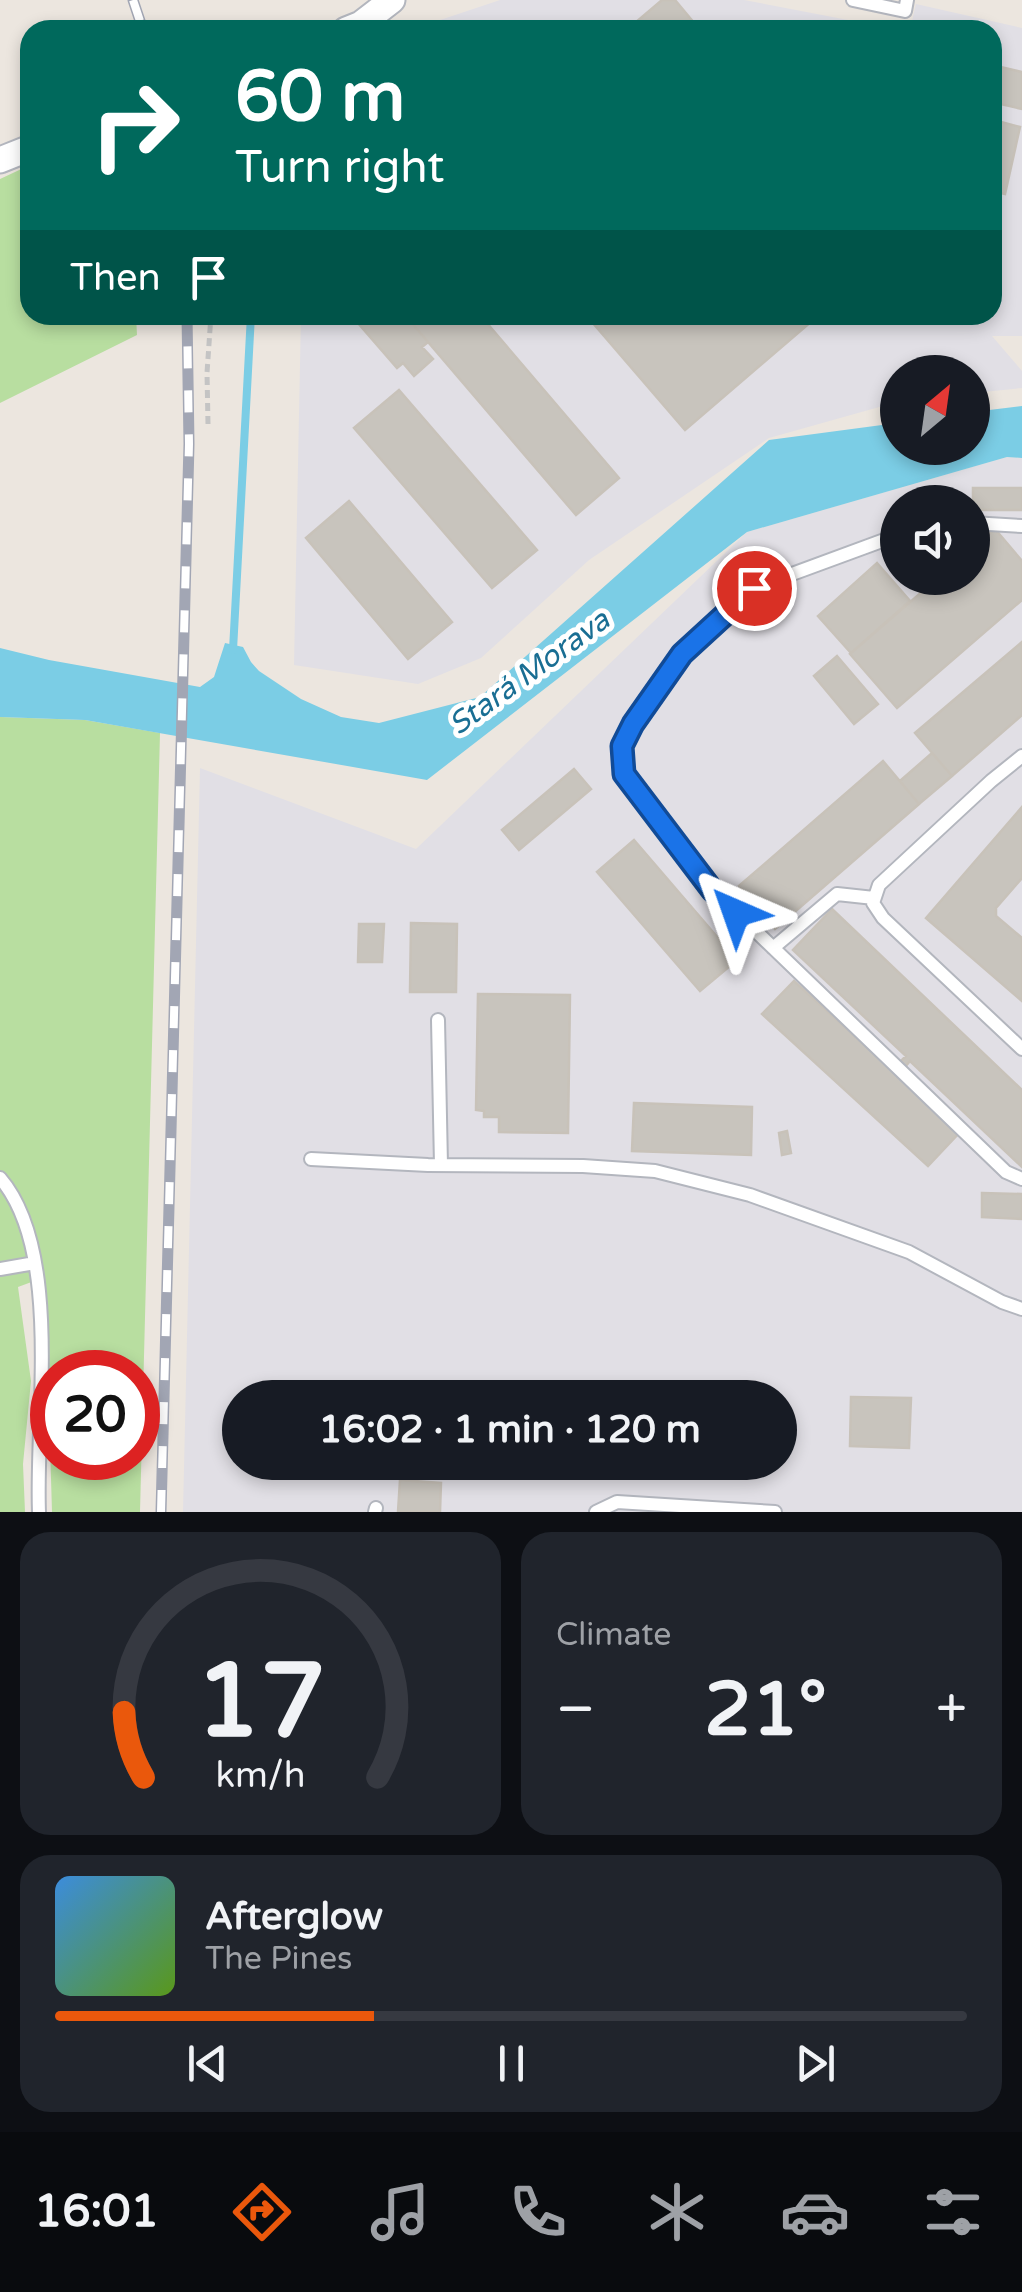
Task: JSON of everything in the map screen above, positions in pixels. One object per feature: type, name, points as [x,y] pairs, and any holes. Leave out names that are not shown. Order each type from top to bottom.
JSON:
[{"type":"street","points":[[366,20],[392,0]]},
{"type":"lane","points":[[853,0],[905,11],[907,0]]},
{"type":"lane","points":[[990,524],[1022,526]]},
{"type":"lane","points":[[880,542],[754,588],[682,654],[633,724],[622,746],[624,774],[712,890],[1006,1172],[1022,1179]]},
{"type":"lane","points":[[1022,756],[879,885],[873,903],[884,918],[1022,1049]]},
{"type":"lane","points":[[772,948],[837,894],[874,898]]},
{"type":"lane","points":[[438,1020],[440,1164]]},
{"type":"lane","points":[[311,1159],[583,1166],[655,1172],[750,1196],[909,1252],[1022,1309]]},
{"type":"lane","points":[[0,1178],[24,1217],[34,1263],[42,1358],[40,1512]]},
{"type":"lane","points":[[0,1269],[34,1263]]},
{"type":"lane","points":[[596,1512],[617,1502],[775,1512]]},
{"type":"path","points":[[208,424],[210,325]]},
{"type":"shaded area","points":[[500,0],[744,0],[848,20],[440,20]]},
{"type":"shaded area","points":[[916,4],[987,20],[912,20]]},
{"type":"shaded area","points":[[1002,23],[1022,28],[1022,336],[992,336],[1022,371],[1022,388],[990,391],[990,355],[880,355],[880,407],[769,438],[589,560],[481,658],[418,684],[294,665],[301,325],[1002,325]]},
{"type":"shaded area","points":[[1007,457],[1022,458],[1022,1512],[183,1512],[200,768],[416,849],[747,532],[880,494],[880,595],[990,595],[990,485],[910,485]]},
{"type":"green space","points":[[20,170],[20,325],[136,325],[137,335],[0,403],[0,179]]},
{"type":"green space","points":[[0,717],[85,720],[160,733],[144,1350],[47,1350],[45,1277],[18,1287],[30,1374],[23,1464],[25,1512],[0,1512]]},
{"type":"green space","points":[[51,1480],[141,1480],[140,1512],[52,1512]]},
{"type":"water","points":[[1022,406],[1022,458],[990,462],[990,410]]},
{"type":"water","name":"Stará Morava","points":[[880,425],[880,465],[979,465],[910,485],[880,485],[880,494],[747,532],[427,780],[85,720],[0,717],[0,648],[200,687],[214,677],[225,643],[243,647],[259,671],[301,699],[341,717],[379,723],[480,697],[769,440]]},
{"type":"building","points":[[662,0],[675,0],[692,20],[639,20]]},
{"type":"building","points":[[1002,67],[1022,72],[1022,109],[1002,104]]},
{"type":"building","points":[[1002,122],[1020,127],[1005,194],[1002,193]]},
{"type":"building","points":[[360,325],[414,325],[428,342],[422,347],[433,359],[414,376],[403,363],[397,368]]},
{"type":"building","points":[[414,325],[489,325],[619,478],[576,515]]},
{"type":"building","points":[[595,325],[807,325],[685,430]]},
{"type":"building","points":[[399,390],[537,550],[492,588],[354,428]]},
{"type":"building","points":[[990,488],[1022,488],[1022,510],[990,510]]},
{"type":"building","points":[[349,501],[452,622],[408,659],[306,538]]},
{"type":"building","points":[[995,529],[1022,561],[1022,600],[897,708],[850,654],[918,595],[990,595],[990,533]]},
{"type":"building","points":[[877,563],[880,595],[905,595],[910,601],[851,653],[818,616]]},
{"type":"building","points":[[1022,642],[1022,715],[952,776],[915,733]]},
{"type":"building","points":[[837,656],[878,704],[854,724],[814,676]]},
{"type":"building","points":[[932,753],[952,776],[919,804],[900,781]]},
{"type":"building","points":[[883,761],[919,804],[775,929],[739,886]]},
{"type":"building","points":[[574,769],[591,789],[519,850],[502,830]]},
{"type":"building","points":[[1022,807],[1022,878],[996,908],[996,916],[1022,938],[1022,1001],[926,918]]},
{"type":"building","points":[[634,840],[737,960],[700,991],[597,872]]},
{"type":"building","points":[[832,909],[1022,1090],[1022,1167],[910,1061],[905,1067],[900,1062],[906,1056],[793,950]]},
{"type":"building","points":[[411,923],[457,924],[456,992],[410,992]]},
{"type":"building","points":[[359,924],[384,924],[382,962],[358,962]]},
{"type":"building","points":[[794,981],[960,1132],[928,1166],[762,1014]]},
{"type":"building","points":[[478,994],[570,995],[568,1133],[499,1132],[499,1117],[484,1117],[484,1111],[476,1110]]},
{"type":"building","points":[[634,1103],[752,1107],[751,1155],[632,1151]]},
{"type":"building","points":[[787,1131],[791,1153],[782,1155],[779,1133]]},
{"type":"building","points":[[982,1193],[1022,1194],[1022,1219],[982,1217]]},
{"type":"building","points":[[851,1397],[911,1398],[909,1448],[850,1446]]},
{"type":"building","points":[[400,1480],[441,1483],[440,1512],[398,1512]]},
{"type":"waterway","points":[[233,650],[250,325]]},
{"type":"railway","points":[[133,0],[140,20]]},
{"type":"railway","points":[[161,1512],[189,444],[187,325]]},
{"type":"route","points":[[736,913],[712,890],[624,774],[622,746],[682,654],[754,588]]}]
